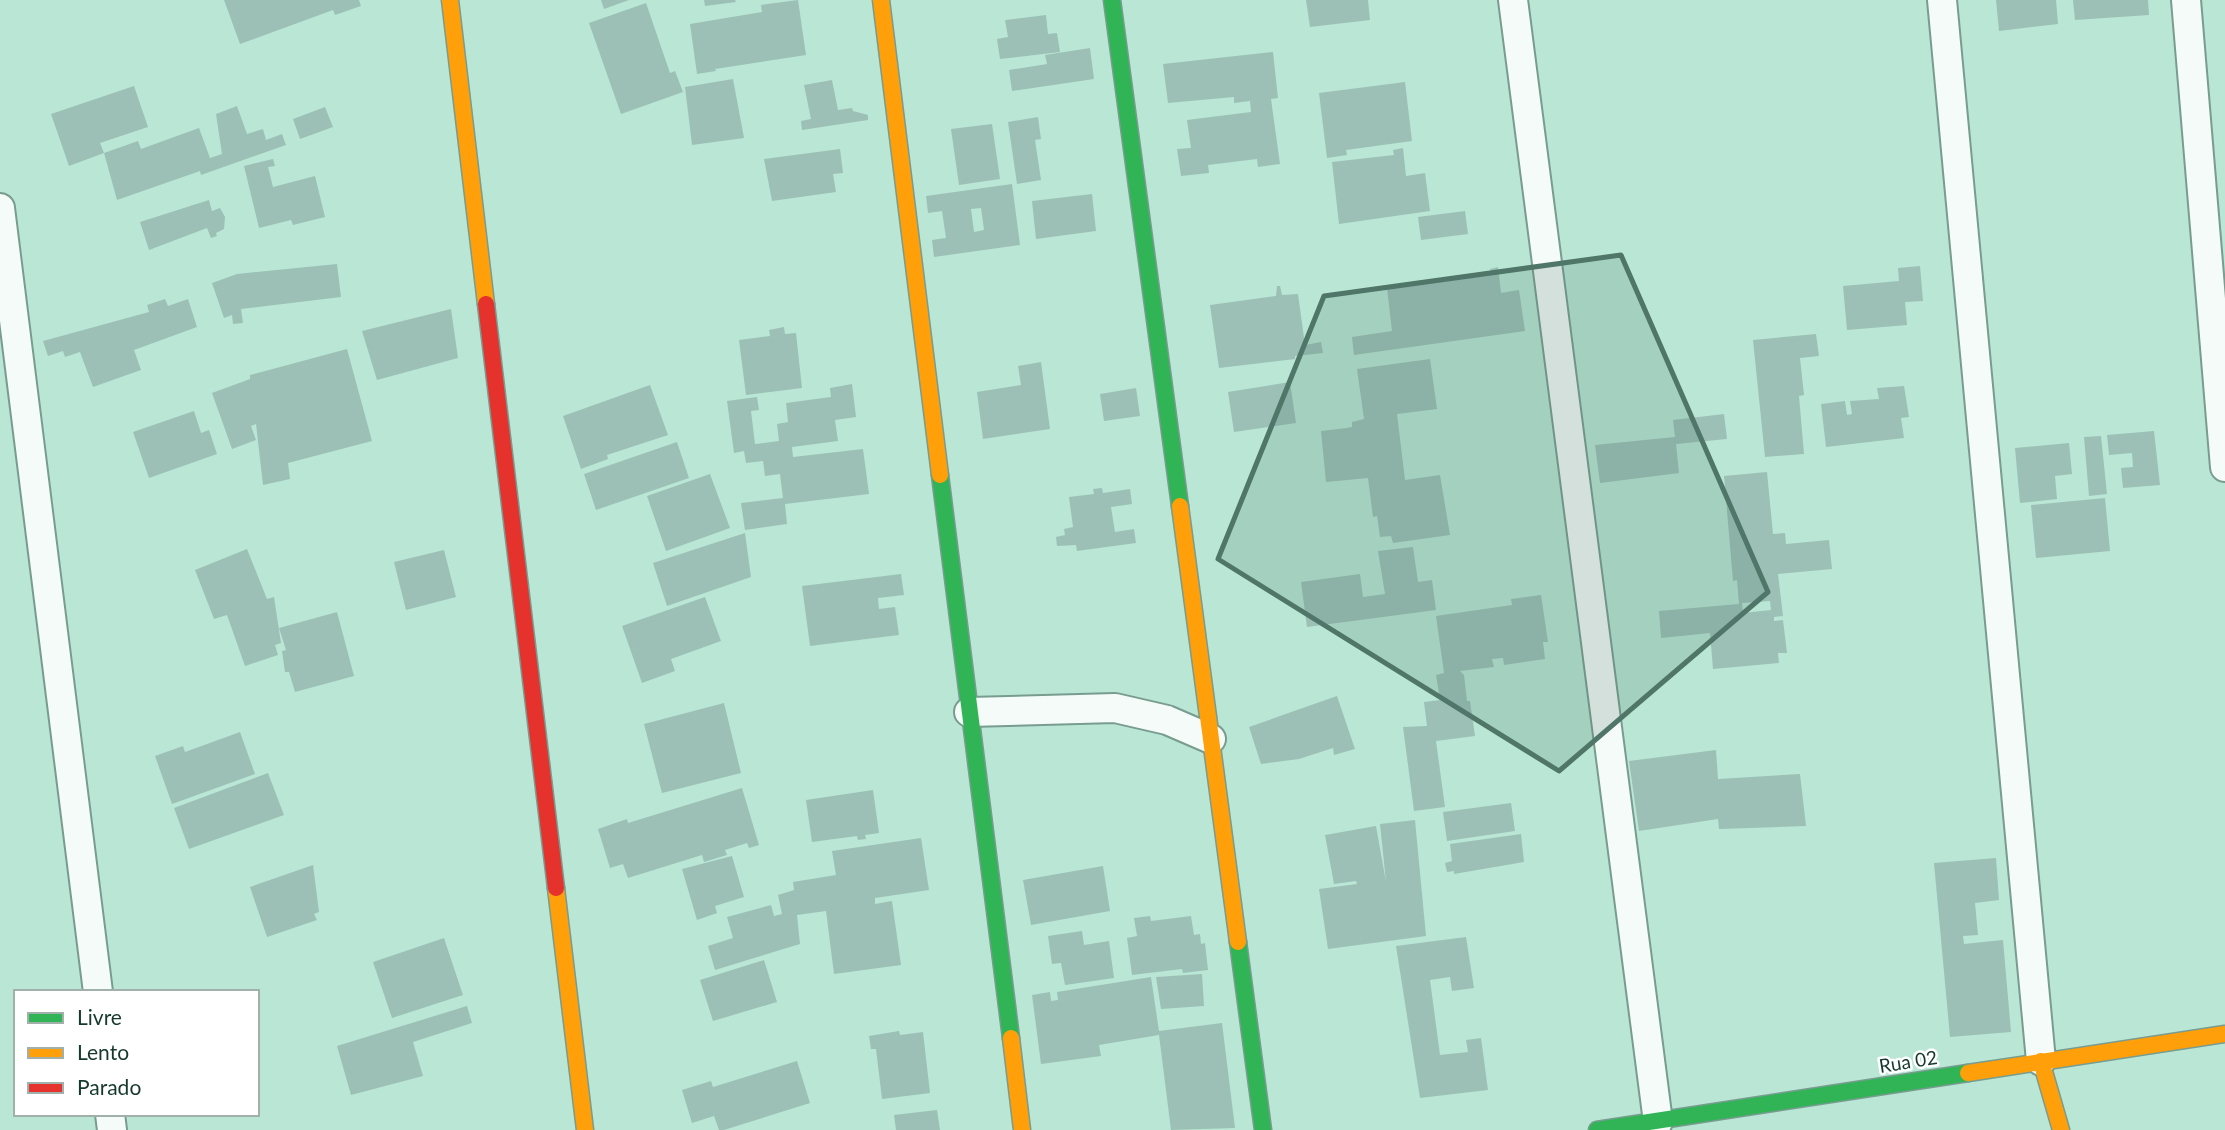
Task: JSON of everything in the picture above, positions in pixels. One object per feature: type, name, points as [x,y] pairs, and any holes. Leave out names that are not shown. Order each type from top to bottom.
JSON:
[{"type":"street","points":[[450,0],[585,1130]]},
{"type":"street","points":[[881,0],[1022,1130]]},
{"type":"street","points":[[1112,0],[1263,1130]]},
{"type":"street","points":[[1513,0],[1658,1122]]},
{"type":"street","points":[[1942,0],[2041,1060],[2061,1130]]},
{"type":"street","points":[[2186,0],[2225,467]]},
{"type":"street","points":[[0,208],[98,990]]},
{"type":"street","points":[[970,712],[1115,708],[1167,720],[1211,739]]},
{"type":"street","name":"Rua 02","points":[[1597,1130],[2041,1060],[2225,1034]]},
{"type":"highlighted area","points":[[1621,255],[1768,592],[1559,771],[1218,559],[1324,296]]},
{"type":"building","points":[[224,0],[359,0],[361,6],[335,15],[333,10],[240,44]]},
{"type":"building","points":[[601,0],[629,0],[604,9]]},
{"type":"building","points":[[704,0],[735,0],[736,2],[705,6]]},
{"type":"building","points":[[798,0],[806,55],[697,74],[690,24],[762,12],[761,5]]},
{"type":"building","points":[[1306,0],[1368,0],[1370,20],[1310,27]]},
{"type":"building","points":[[1996,0],[2056,0],[2058,24],[1999,31]]},
{"type":"building","points":[[2073,0],[2148,0],[2149,15],[2075,20]]},
{"type":"building","points":[[646,3],[670,73],[675,71],[683,92],[621,114],[589,23]]},
{"type":"building","points":[[1046,15],[1048,34],[1057,33],[1060,52],[1000,59],[997,39],[1008,37],[1005,20]]},
{"type":"building","points":[[1090,48],[1094,79],[1012,91],[1009,70],[1047,64],[1045,55]]},
{"type":"building","points":[[1273,52],[1278,98],[1271,99],[1280,164],[1258,167],[1257,159],[1208,165],[1209,173],[1181,176],[1177,149],[1191,148],[1187,120],[1251,112],[1250,101],[1234,103],[1234,97],[1168,103],[1163,64]]},
{"type":"building","points":[[733,79],[744,138],[692,145],[685,87]]},
{"type":"building","points":[[832,80],[838,110],[852,108],[853,111],[868,115],[868,120],[802,130],[801,121],[811,119],[804,85]]},
{"type":"building","points":[[1405,82],[1412,141],[1346,150],[1347,155],[1327,158],[1319,93]]},
{"type":"building","points":[[134,86],[148,127],[100,143],[104,153],[69,166],[51,114]]},
{"type":"building","points":[[237,106],[247,134],[263,129],[266,140],[282,134],[286,145],[201,175],[200,171],[117,200],[104,153],[138,141],[141,149],[199,128],[210,158],[222,154],[216,114]]},
{"type":"building","points":[[325,107],[333,127],[300,139],[293,119]]},
{"type":"building","points":[[1038,117],[1041,139],[1035,140],[1041,180],[1017,184],[1008,122]]},
{"type":"building","points":[[992,124],[1000,179],[959,185],[951,129]]},
{"type":"building","points":[[1403,148],[1406,176],[1425,173],[1430,211],[1339,224],[1332,162],[1394,155],[1393,150]]},
{"type":"building","points":[[840,149],[843,173],[833,174],[836,192],[772,201],[764,159]]},
{"type":"building","points":[[273,159],[275,166],[268,167],[273,187],[315,176],[325,217],[293,225],[291,220],[259,228],[244,166]]},
{"type":"building","points":[[1012,184],[1020,245],[934,257],[932,240],[946,238],[942,211],[928,213],[926,196]],"holes":[[[981,208],[984,230],[974,232],[971,209]]]},
{"type":"building","points":[[1092,194],[1096,231],[1036,239],[1032,201]]},
{"type":"building","points":[[209,200],[212,211],[220,208],[225,217],[224,229],[216,233],[217,236],[211,238],[207,228],[149,250],[140,222]]},
{"type":"building","points":[[1465,211],[1468,234],[1421,240],[1418,217]]},
{"type":"building","points":[[337,264],[341,297],[241,309],[243,323],[233,324],[232,315],[224,318],[212,283],[237,274]]},
{"type":"building","points":[[1920,266],[1923,301],[1905,302],[1907,325],[1847,330],[1843,286],[1899,281],[1898,268]]},
{"type":"building","points":[[1498,267],[1501,293],[1519,290],[1525,331],[1354,355],[1352,337],[1392,331],[1387,288],[1491,274],[1490,269]]},
{"type":"building","points":[[1277,286],[1280,286],[1282,295],[1298,294],[1305,345],[1321,342],[1323,353],[1219,368],[1210,305],[1276,296]]},
{"type":"building","points":[[165,299],[168,306],[188,299],[197,327],[134,350],[141,370],[93,387],[80,352],[65,357],[63,351],[48,356],[43,341],[149,312],[147,305]]},
{"type":"building","points":[[451,309],[458,358],[377,380],[362,331]]},
{"type":"building","points":[[784,327],[785,334],[796,333],[802,388],[746,395],[739,340],[770,336],[769,330]]},
{"type":"building","points":[[1816,334],[1819,356],[1800,358],[1804,395],[1799,396],[1804,454],[1765,457],[1753,340]]},
{"type":"building","points":[[347,349],[372,441],[288,463],[290,479],[263,485],[256,424],[251,426],[256,440],[232,449],[212,393],[250,379],[250,375]]},
{"type":"building","points":[[1430,359],[1437,409],[1397,414],[1405,480],[1440,475],[1450,535],[1393,543],[1391,536],[1380,537],[1377,516],[1373,517],[1368,478],[1326,482],[1321,431],[1352,427],[1352,422],[1364,419],[1357,369]]},
{"type":"building","points":[[1041,362],[1050,429],[983,439],[977,392],[1021,385],[1018,366]]},
{"type":"building","points":[[1290,382],[1296,423],[1234,432],[1228,392]]},
{"type":"building","points":[[852,384],[856,417],[835,420],[838,441],[792,447],[793,457],[863,449],[869,494],[785,504],[787,524],[745,530],[741,503],[783,498],[780,474],[765,476],[763,461],[746,463],[744,451],[734,453],[727,401],[757,397],[759,410],[751,411],[755,444],[779,441],[777,424],[788,422],[786,403],[831,397],[830,388]]},
{"type":"building","points":[[650,385],[668,435],[607,455],[608,459],[581,469],[563,416]]},
{"type":"building","points":[[1904,386],[1909,417],[1901,418],[1904,438],[1826,447],[1821,404],[1845,401],[1847,415],[1852,414],[1850,401],[1879,399],[1877,388]]},
{"type":"building","points":[[1136,388],[1140,416],[1104,421],[1100,394]]},
{"type":"building","points":[[194,411],[201,433],[209,430],[217,454],[149,478],[133,432]]},
{"type":"building","points":[[1724,414],[1727,439],[1676,444],[1679,473],[1600,483],[1595,445],[1675,437],[1673,420]]},
{"type":"building","points":[[2154,431],[2160,485],[2123,488],[2121,468],[2133,467],[2132,453],[2109,455],[2107,435]]},
{"type":"building","points":[[2101,436],[2107,494],[2089,496],[2084,437]]},
{"type":"building","points":[[677,442],[689,478],[596,510],[584,474]]},
{"type":"building","points":[[2069,443],[2072,474],[2055,476],[2057,499],[2020,503],[2015,448]]},
{"type":"building","points":[[1767,472],[1773,534],[1785,533],[1786,544],[1829,540],[1832,569],[1778,574],[1783,616],[1774,617],[1774,621],[1783,620],[1787,653],[1778,653],[1779,663],[1713,669],[1710,633],[1661,638],[1659,611],[1739,604],[1737,580],[1733,581],[1724,476]],"holes":[[[1770,601],[1771,610],[1743,613],[1742,603]]]},
{"type":"building","points":[[710,474],[730,528],[666,551],[647,496]]},
{"type":"building","points":[[1102,488],[1103,493],[1130,489],[1132,504],[1111,507],[1115,532],[1134,529],[1136,543],[1077,551],[1076,545],[1057,546],[1056,537],[1065,535],[1064,529],[1073,527],[1069,497],[1094,494],[1093,489]]},
{"type":"building","points":[[2105,498],[2110,551],[2036,558],[2031,505]]},
{"type":"building","points":[[745,533],[751,577],[667,606],[653,563]]},
{"type":"building","points":[[1413,547],[1418,582],[1432,580],[1436,610],[1307,627],[1301,582],[1360,574],[1363,597],[1385,594],[1378,551]]},
{"type":"building","points":[[247,549],[267,599],[274,597],[281,643],[275,645],[278,655],[245,666],[227,615],[214,619],[195,570]]},
{"type":"building","points":[[444,550],[456,597],[406,610],[394,562]]},
{"type":"building","points":[[901,574],[904,595],[878,598],[879,609],[895,607],[899,635],[810,646],[802,586]]},
{"type":"building","points":[[1541,595],[1548,642],[1543,642],[1545,659],[1504,665],[1503,658],[1492,659],[1494,667],[1460,671],[1464,675],[1467,701],[1470,701],[1475,736],[1436,741],[1445,807],[1414,811],[1403,727],[1427,726],[1424,702],[1440,700],[1436,675],[1444,673],[1436,616],[1512,605],[1511,599]]},
{"type":"building","points":[[705,597],[721,641],[671,659],[675,671],[642,683],[622,626]]},
{"type":"building","points":[[337,612],[354,676],[295,692],[289,672],[285,672],[282,651],[286,650],[279,628]]},
{"type":"building","points":[[1337,696],[1355,749],[1334,755],[1333,748],[1299,759],[1261,764],[1249,727]]},
{"type":"building","points":[[724,703],[741,773],[662,793],[644,724]]},
{"type":"building","points":[[240,732],[255,774],[172,804],[155,756],[183,746],[185,752]]},
{"type":"building","points":[[1716,750],[1718,779],[1800,774],[1806,826],[1719,829],[1718,819],[1639,831],[1629,761]]},
{"type":"building","points":[[268,773],[284,815],[189,849],[174,808]]},
{"type":"building","points":[[742,788],[759,845],[749,848],[747,843],[725,850],[727,855],[704,862],[702,855],[628,878],[623,864],[610,868],[598,829],[627,819],[628,823]]},
{"type":"building","points":[[873,790],[879,833],[865,835],[866,839],[858,840],[857,836],[812,842],[806,800]]},
{"type":"building","points":[[1511,803],[1515,831],[1447,841],[1443,812]]},
{"type":"building","points":[[1415,820],[1426,936],[1328,949],[1319,889],[1357,884],[1356,881],[1334,884],[1325,835],[1376,826],[1386,882],[1380,824]]},
{"type":"building","points":[[1521,834],[1524,862],[1454,874],[1454,871],[1447,872],[1445,863],[1452,861],[1450,844]]},
{"type":"building","points":[[921,838],[929,890],[875,898],[875,904],[892,901],[901,965],[834,974],[826,911],[797,915],[800,944],[715,970],[708,946],[733,938],[727,917],[771,905],[774,916],[782,914],[778,895],[794,890],[793,882],[836,875],[832,851]]},
{"type":"building","points":[[732,856],[744,897],[715,906],[717,913],[697,920],[682,869]]},
{"type":"building","points":[[1996,858],[1999,900],[1975,903],[1978,935],[1963,936],[1964,944],[2003,940],[2011,1032],[1950,1037],[1934,863]]},
{"type":"building","points":[[313,865],[319,912],[314,914],[317,920],[267,937],[250,887]]},
{"type":"building","points":[[1103,866],[1110,911],[1031,925],[1023,880]]},
{"type":"building","points":[[1150,916],[1151,921],[1191,916],[1194,935],[1200,934],[1201,944],[1205,943],[1208,970],[1183,973],[1182,969],[1132,975],[1127,938],[1137,936],[1134,918]]},
{"type":"building","points":[[1082,931],[1084,945],[1109,941],[1114,978],[1065,985],[1061,963],[1052,964],[1048,936]]},
{"type":"building","points":[[1466,937],[1474,988],[1452,991],[1450,977],[1430,980],[1440,1055],[1468,1052],[1466,1040],[1481,1038],[1488,1090],[1420,1098],[1396,946]]},
{"type":"building","points":[[444,938],[463,995],[392,1018],[373,962]]},
{"type":"building","points":[[764,960],[777,1002],[713,1021],[700,980]]},
{"type":"building","points":[[1202,974],[1204,1006],[1161,1009],[1156,977]]},
{"type":"building","points":[[1151,977],[1159,1031],[1222,1023],[1235,1128],[1171,1130],[1159,1035],[1099,1045],[1101,1056],[1041,1064],[1032,995],[1050,992],[1051,1001],[1058,1000],[1057,992]]},
{"type":"building","points":[[467,1006],[472,1023],[413,1042],[423,1076],[351,1095],[337,1046]]},
{"type":"building","points":[[899,1031],[900,1035],[923,1032],[930,1093],[882,1099],[876,1049],[871,1049],[869,1036]]},
{"type":"building","points":[[797,1061],[810,1103],[724,1130],[719,1130],[714,1116],[692,1123],[682,1090],[711,1081],[713,1087]]},
{"type":"building","points":[[937,1110],[940,1130],[896,1130],[894,1115]]},
{"type":"traffic: fast","points":[[1112,0],[1180,506]]},
{"type":"traffic: fast","points":[[940,475],[1011,1038]]},
{"type":"traffic: fast","points":[[1238,942],[1263,1130]]},
{"type":"traffic: fast","points":[[1597,1130],[1968,1073]]},
{"type":"traffic: slow","points":[[450,0],[486,304]]},
{"type":"traffic: slow","points":[[881,0],[940,475]]},
{"type":"traffic: slow","points":[[1180,506],[1238,942]]},
{"type":"traffic: slow","points":[[556,888],[585,1130]]},
{"type":"traffic: slow","points":[[1968,1073],[2225,1034]]},
{"type":"traffic: slow","points":[[1011,1038],[1022,1130]]},
{"type":"traffic: slow","points":[[2041,1061],[2061,1130]]},
{"type":"traffic: jam","points":[[486,304],[556,888]]}]
